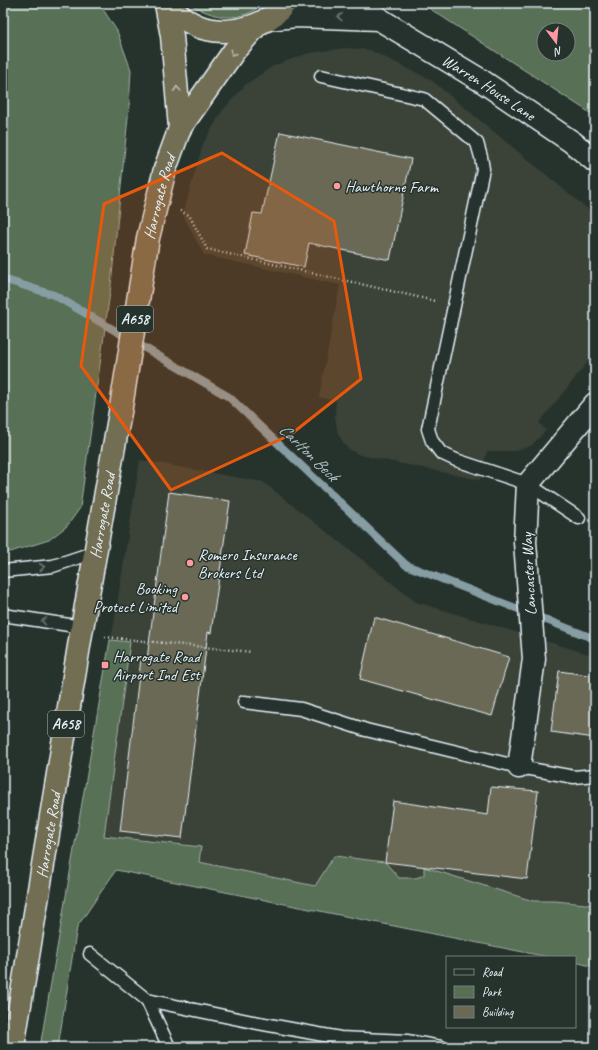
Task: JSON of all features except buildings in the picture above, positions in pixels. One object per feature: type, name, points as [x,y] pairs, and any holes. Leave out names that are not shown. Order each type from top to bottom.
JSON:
[{"type":"highway","name":"Harrogate Road","points":[[166,3],[172,36],[180,128]]},
{"type":"highway","points":[[166,3],[180,17],[206,29],[234,31],[263,22]]},
{"type":"highway","name":"Harrogate Road","points":[[13,1047],[148,238],[165,169],[180,128],[234,51],[263,22],[285,3]]},
{"type":"street","name":"Warren House Lane","points":[[363,3],[378,19],[482,80],[572,142],[595,160]]},
{"type":"street","name":"Warren House Lane","points":[[263,22],[296,16],[378,19]]},
{"type":"street","points":[[528,484],[595,404]]},
{"type":"street","name":"Lancaster Way","points":[[520,767],[534,659],[525,542],[528,484]]},
{"type":"lane","points":[[322,76],[424,99],[476,143],[481,156],[483,170],[428,429],[432,441],[441,453],[456,460],[528,484],[579,518]]},
{"type":"lane","points":[[3,571],[53,566],[95,552]]},
{"type":"lane","points":[[3,615],[82,631]]},
{"type":"lane","points":[[244,702],[301,709],[366,730],[520,767],[574,776],[595,775]]},
{"type":"lane","points":[[90,954],[148,1000],[340,1038],[373,1043],[406,1041],[442,1047]]},
{"type":"lane","points":[[148,1000],[169,1047]]},
{"type":"path","points":[[178,210],[190,215],[207,249],[454,305]]},
{"type":"path","points":[[82,631],[252,652]]},
{"type":"highlighted area","points":[[222,153],[334,221],[361,379],[290,435],[171,490],[81,366],[104,204]]},
{"type":"shaded area","points":[[346,48],[370,50],[431,80],[595,215],[595,353],[539,423],[546,430],[531,446],[514,451],[487,451],[480,480],[360,455],[347,448],[338,434],[335,417],[336,401],[319,397],[340,285],[204,255],[183,215],[203,144],[222,111],[245,85],[273,66],[309,53]]},
{"type":"shaded area","points":[[140,460],[263,482],[416,602],[595,656],[595,931],[72,861],[110,640],[113,630]]},
{"type":"shaded area","points":[[3,552],[7,553],[6,571],[8,584],[6,596],[3,596]]},
{"type":"green space","points":[[3,3],[99,3],[117,31],[131,70],[129,107],[111,285],[80,508],[67,526],[49,540],[7,553],[3,552]]},
{"type":"green space","points":[[189,3],[264,3],[255,10],[246,14],[227,17],[208,13]]},
{"type":"green space","points":[[421,3],[595,3],[595,116]]},
{"type":"green space","points":[[110,640],[130,642],[104,836],[201,847],[199,862],[315,886],[334,856],[385,862],[399,878],[416,878],[424,875],[424,867],[533,901],[555,901],[595,905],[595,967],[576,962],[576,956],[543,956],[116,870],[77,927],[58,1047],[40,1047]]},
{"type":"waterway","name":"Carlton Beck","points":[[3,279],[54,295],[229,397],[406,565],[595,639]]},
{"type":"place","name":"Hawthorne Farm","points":[[337,186]]},
{"type":"place","name":"Romero Insurance Brokers Ltd","points":[[190,563]]},
{"type":"place","name":"Booking Protect Limited","points":[[185,597]]},
{"type":"place","name":"Harrogate Road Airport Ind Est","points":[[105,665]]}]
